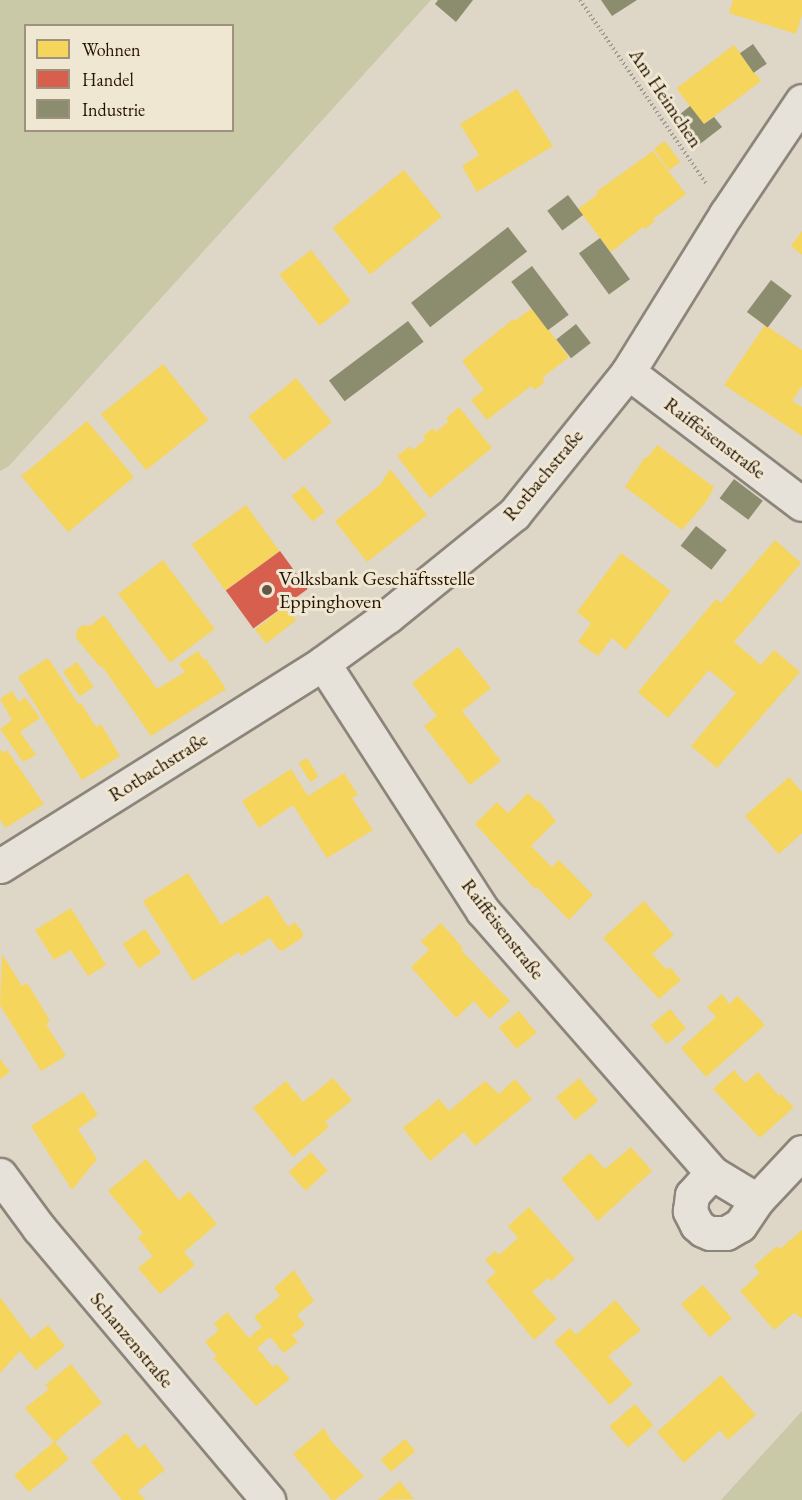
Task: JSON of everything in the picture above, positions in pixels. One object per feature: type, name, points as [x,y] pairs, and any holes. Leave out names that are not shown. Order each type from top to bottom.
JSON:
[{"type":"street","name":"Rotbachstraße","points":[[0,866],[323,663],[388,616],[514,514],[628,372],[726,214],[802,101]]},
{"type":"street","name":"Raiffeisenstraße","points":[[628,372],[802,504]]},
{"type":"street","name":"Raiffeisenstraße","points":[[323,663],[483,911],[712,1173],[757,1200]]},
{"type":"street","points":[[712,1173],[696,1188],[690,1203],[692,1218],[703,1230],[718,1234],[734,1230],[757,1200],[802,1152]]},
{"type":"street","name":"Schanzenstraße","points":[[0,1175],[39,1228],[268,1500]]},
{"type":"path","name":"Am Heimchen","points":[[580,0],[726,214]]},
{"type":"green space","points":[[0,0],[431,0],[9,466],[0,471]]},
{"type":"green space","points":[[802,1411],[802,1500],[721,1500]]},
{"type":"building: Wohnen","points":[[733,0],[802,0],[802,14],[796,34],[729,13]]},
{"type":"building: Wohnen","points":[[734,45],[761,81],[704,124],[676,88]]},
{"type":"building: Wohnen","points":[[517,89],[553,146],[477,192],[462,166],[479,155],[460,124]]},
{"type":"building: Wohnen","points":[[665,141],[680,162],[669,170],[654,149]]},
{"type":"building: Wohnen","points":[[653,151],[686,194],[653,219],[655,221],[645,229],[643,227],[611,252],[578,209],[598,194],[596,192]]},
{"type":"building: Wohnen","points":[[404,170],[442,217],[370,275],[333,228]]},
{"type":"building: Wohnen","points":[[802,231],[802,255],[791,246]]},
{"type":"building: Wohnen","points":[[311,250],[351,301],[319,326],[279,275]]},
{"type":"building: Wohnen","points":[[532,308],[569,357],[542,378],[545,382],[535,390],[531,386],[487,420],[471,400],[484,390],[462,361],[513,319],[515,321]]},
{"type":"building: Wohnen","points":[[765,325],[802,350],[802,386],[792,401],[802,407],[802,436],[724,385]]},
{"type":"building: Wohnen","points":[[163,364],[208,420],[146,470],[101,414]]},
{"type":"building: Wohnen","points":[[296,378],[332,422],[284,461],[249,416]]},
{"type":"building: Wohnen","points":[[459,407],[492,448],[430,498],[397,456],[410,446],[413,450],[426,439],[423,436],[433,428],[436,432],[449,421],[446,418]]},
{"type":"building: Wohnen","points":[[87,421],[134,477],[68,532],[21,476]]},
{"type":"building: Wohnen","points":[[657,445],[714,487],[706,502],[682,530],[625,487],[645,457],[647,458]]},
{"type":"building: Wohnen","points":[[390,469],[427,515],[367,562],[335,521],[380,485]]},
{"type":"building: Wohnen","points":[[304,486],[325,512],[312,522],[292,496]]},
{"type":"building: Wohnen","points":[[246,505],[280,551],[225,590],[192,544]]},
{"type":"building: Wohnen","points":[[775,540],[801,563],[734,642],[761,665],[774,650],[800,672],[717,768],[691,746],[736,693],[709,670],[668,718],[638,692],[716,599],[721,603]]},
{"type":"building: Wohnen","points":[[621,553],[671,591],[626,650],[612,638],[598,656],[578,642],[591,623],[577,612]]},
{"type":"building: Wohnen","points":[[163,560],[215,629],[170,662],[118,594]]},
{"type":"building: Wohnen","points":[[285,606],[296,620],[266,644],[255,629]]},
{"type":"building: Wohnen","points":[[104,615],[157,689],[185,672],[179,664],[198,651],[226,689],[151,736],[102,666],[100,667],[76,638],[77,630],[83,625],[90,626]]},
{"type":"building: Wohnen","points":[[458,647],[491,688],[462,711],[501,761],[470,785],[424,726],[437,716],[412,683]]},
{"type":"building: Wohnen","points":[[48,658],[96,727],[101,724],[120,756],[82,780],[18,677]]},
{"type":"building: Wohnen","points":[[77,662],[94,687],[80,696],[63,672]]},
{"type":"building: Wohnen","points":[[12,691],[19,702],[25,697],[40,718],[20,732],[36,755],[23,762],[0,729],[12,720],[0,699]]},
{"type":"building: Wohnen","points":[[0,749],[3,753],[7,750],[44,804],[5,828],[0,819]]},
{"type":"building: Wohnen","points":[[307,758],[319,777],[310,782],[299,763]]},
{"type":"building: Wohnen","points":[[291,769],[308,796],[344,773],[358,795],[352,798],[373,830],[327,858],[293,805],[259,828],[242,801]]},
{"type":"building: Wohnen","points":[[789,777],[802,792],[802,833],[779,854],[745,816]]},
{"type":"building: Wohnen","points":[[528,793],[537,802],[539,800],[556,821],[531,846],[552,867],[559,860],[593,895],[569,920],[537,887],[535,889],[475,824],[497,802],[508,813]]},
{"type":"building: Wohnen","points":[[188,873],[221,925],[268,895],[288,927],[295,922],[303,933],[302,938],[282,951],[270,938],[241,956],[239,952],[193,981],[143,901]]},
{"type":"building: Wohnen","points":[[644,901],[674,935],[652,954],[667,970],[670,967],[681,980],[659,999],[603,938]]},
{"type":"building: Wohnen","points":[[71,908],[106,965],[88,976],[71,950],[54,960],[35,930]]},
{"type":"building: Wohnen","points":[[441,923],[463,948],[461,950],[510,1001],[489,1019],[474,1001],[456,1018],[411,967],[429,950],[421,941]]},
{"type":"building: Wohnen","points":[[145,929],[161,953],[139,968],[123,944]]},
{"type":"building: Wohnen","points":[[2,954],[22,986],[27,983],[39,1002],[50,1021],[46,1024],[66,1056],[41,1071],[0,1005]]},
{"type":"building: Wohnen","points":[[722,994],[729,1004],[738,996],[765,1025],[706,1077],[681,1048],[716,1017],[707,1007]]},
{"type":"building: Wohnen","points":[[670,1009],[686,1028],[667,1044],[651,1025]]},
{"type":"building: Wohnen","points":[[519,1011],[537,1033],[516,1049],[499,1027]]},
{"type":"building: Wohnen","points":[[0,1059],[10,1072],[0,1079]]},
{"type":"building: Wohnen","points":[[734,1070],[745,1083],[758,1072],[779,1096],[781,1094],[794,1107],[760,1138],[713,1089]]},
{"type":"building: Wohnen","points":[[333,1078],[352,1100],[325,1122],[329,1127],[293,1157],[253,1108],[286,1081],[303,1102]]},
{"type":"building: Wohnen","points":[[579,1078],[598,1101],[575,1120],[556,1097]]},
{"type":"building: Wohnen","points":[[515,1079],[532,1099],[475,1146],[464,1132],[430,1161],[403,1128],[439,1099],[449,1111],[485,1081],[499,1094]]},
{"type":"building: Wohnen","points":[[83,1092],[98,1115],[78,1129],[97,1159],[72,1190],[31,1126]]},
{"type":"building: Wohnen","points":[[631,1147],[652,1171],[598,1221],[561,1179],[590,1153],[605,1169]]},
{"type":"building: Wohnen","points":[[311,1152],[328,1171],[305,1191],[289,1172]]},
{"type":"building: Wohnen","points":[[146,1159],[179,1200],[189,1191],[217,1224],[184,1252],[195,1265],[160,1294],[138,1268],[153,1256],[138,1238],[143,1233],[108,1191]]},
{"type":"building: Wohnen","points":[[529,1207],[575,1259],[551,1281],[548,1278],[532,1292],[557,1319],[534,1340],[486,1281],[496,1272],[485,1260],[495,1251],[499,1255],[518,1238],[508,1226]]},
{"type":"building: Wohnen","points":[[802,1230],[802,1318],[794,1313],[774,1330],[740,1291],[760,1273],[754,1266],[777,1246],[780,1249]]},
{"type":"building: Wohnen","points":[[294,1270],[314,1301],[297,1315],[305,1325],[292,1335],[298,1342],[284,1353],[270,1337],[257,1348],[273,1367],[277,1364],[290,1379],[256,1406],[213,1358],[217,1356],[205,1342],[219,1330],[214,1324],[227,1312],[249,1338],[262,1327],[254,1317],[280,1296],[274,1288]]},
{"type":"building: Wohnen","points":[[703,1285],[732,1318],[710,1337],[681,1304]]},
{"type":"building: Wohnen","points":[[0,1297],[31,1339],[48,1325],[65,1346],[36,1370],[20,1351],[0,1373]]},
{"type":"building: Wohnen","points":[[615,1300],[641,1330],[608,1356],[633,1384],[610,1405],[554,1342],[570,1328],[576,1335]]},
{"type":"building: Wohnen","points":[[71,1364],[102,1403],[55,1442],[69,1459],[29,1492],[14,1475],[54,1442],[25,1408],[49,1389],[45,1385]]},
{"type":"building: Wohnen","points":[[721,1375],[756,1415],[728,1440],[720,1430],[684,1463],[657,1432]]},
{"type":"building: Wohnen","points":[[635,1404],[653,1425],[628,1447],[609,1426]]},
{"type":"building: Wohnen","points":[[324,1428],[331,1441],[364,1476],[335,1500],[332,1500],[293,1454]]},
{"type":"building: Wohnen","points":[[126,1433],[139,1449],[145,1444],[165,1470],[138,1491],[145,1500],[122,1500],[91,1462]]},
{"type":"building: Wohnen","points":[[405,1439],[415,1451],[391,1472],[380,1460]]},
{"type":"building: Wohnen","points":[[400,1481],[414,1499],[378,1500]]},
{"type":"building: Handel","name":"Volksbank Geschäftsstelle Eppinghoven","points":[[280,551],[308,589],[253,628],[226,590]]},
{"type":"building: Industrie","points":[[438,0],[473,0],[456,22],[435,4]]},
{"type":"building: Industrie","points":[[601,0],[637,0],[612,16]]},
{"type":"building: Industrie","points":[[753,44],[767,64],[754,73],[740,53]]},
{"type":"building: Industrie","points":[[690,106],[704,124],[714,117],[722,127],[700,144],[679,115]]},
{"type":"building: Industrie","points":[[568,195],[583,215],[562,231],[547,211]]},
{"type":"building: Industrie","points":[[508,227],[527,251],[430,327],[411,303]]},
{"type":"building: Industrie","points":[[600,238],[630,279],[609,295],[579,253]]},
{"type":"building: Industrie","points":[[532,266],[569,315],[548,330],[511,282]]},
{"type":"building: Industrie","points":[[771,280],[792,296],[768,328],[747,312]]},
{"type":"building: Industrie","points":[[408,321],[424,342],[345,401],[329,381]]},
{"type":"building: Industrie","points":[[576,324],[591,343],[571,358],[556,339]]},
{"type":"building: Industrie","points":[[734,479],[763,501],[748,520],[720,498]]},
{"type":"building: Industrie","points":[[696,526],[727,550],[711,570],[681,546]]},
{"type":"place","name":"Volksbank Geschäftsstelle Eppinghoven","points":[[267,590]]}]
